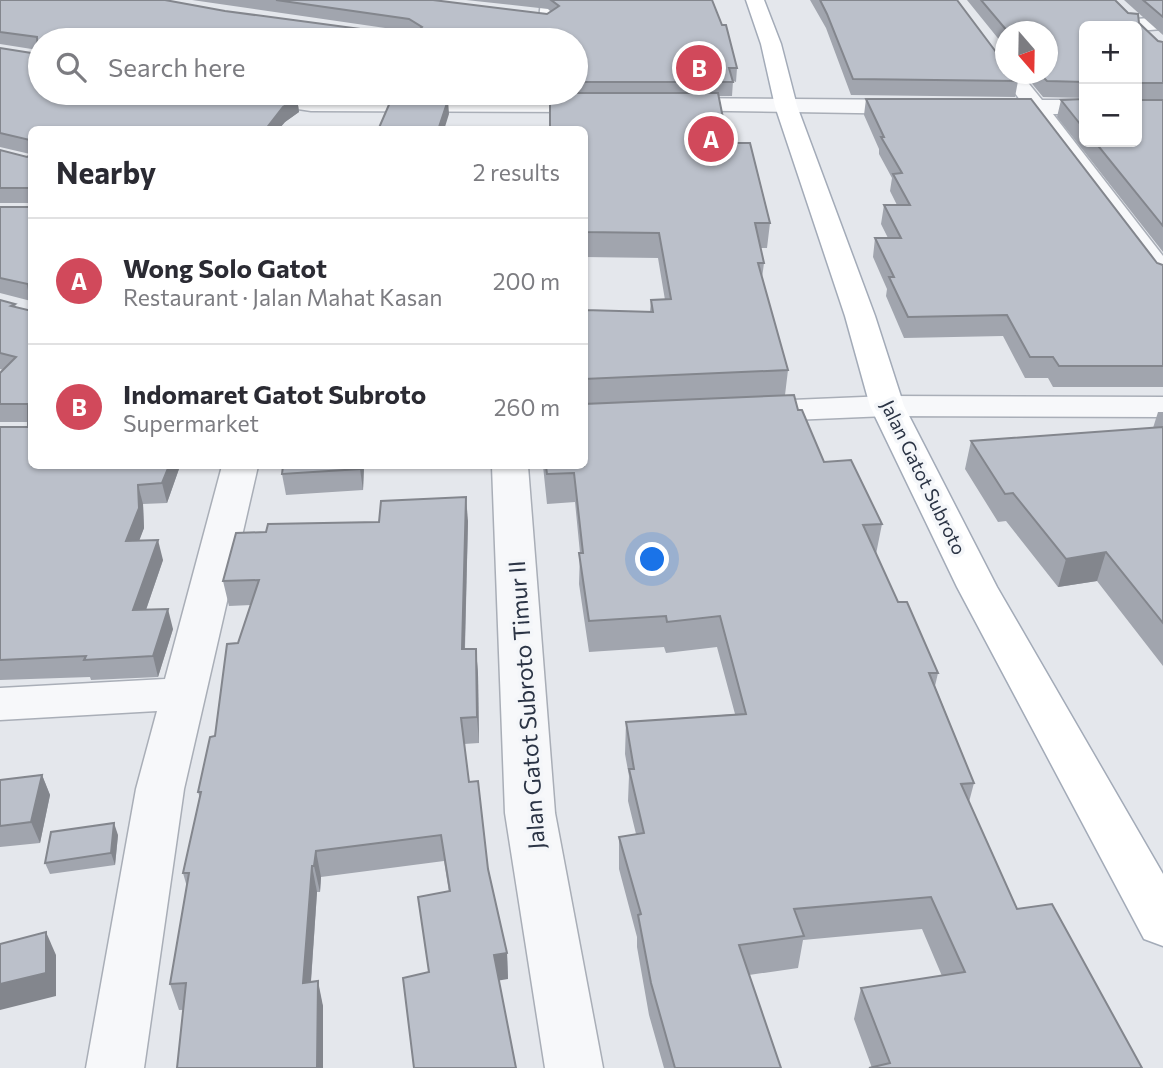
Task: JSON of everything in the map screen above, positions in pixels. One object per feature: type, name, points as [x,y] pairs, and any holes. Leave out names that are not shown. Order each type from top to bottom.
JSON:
[{"type":"main road","name":"Jalan Gatot Subroto","points":[[755,0],[771,44],[786,106],[860,316],[887,406],[977,587],[1163,923]]},
{"type":"street","points":[[1118,8],[1132,21]]},
{"type":"street","points":[[1142,25],[1163,23]]},
{"type":"street","points":[[1142,31],[1154,42]]},
{"type":"street","points":[[1020,84],[1163,275]]},
{"type":"street","points":[[588,102],[622,105]]},
{"type":"street","points":[[351,126],[359,105]]},
{"type":"street","points":[[538,126],[540,105]]},
{"type":"street","points":[[650,105],[942,107]]},
{"type":"street","points":[[970,107],[1079,107]]},
{"type":"street","points":[[722,414],[887,406],[1163,407]]},
{"type":"street","points":[[115,1068],[160,789],[239,469]]},
{"type":"street","name":"Jalan Gatot Subroto Timur II","points":[[510,469],[530,813],[574,1068]]},
{"type":"street","points":[[0,704],[184,694]]},
{"type":"building","points":[[0,0],[165,0],[353,28],[28,28],[28,36],[0,32]]},
{"type":"building","points":[[276,0],[433,0],[547,14],[559,6],[551,0],[712,0],[722,25],[726,25],[737,68],[729,68],[733,82],[588,82],[588,28],[421,28],[409,19]]},
{"type":"building","points":[[820,0],[957,0],[995,51],[995,81],[853,79]]},
{"type":"building","points":[[981,0],[1115,0],[1128,13],[1138,14],[1139,21],[1079,21],[1079,82],[1058,81],[1058,21],[999,21]]},
{"type":"building","points":[[1143,0],[1163,0],[1163,17]]},
{"type":"building","points":[[1142,26],[1158,41],[1163,42],[1163,83],[1142,83]]},
{"type":"building","points":[[0,48],[28,52],[28,105],[286,105],[268,126],[28,126],[28,140],[0,133]]},
{"type":"building","points":[[588,93],[718,93],[728,143],[750,143],[770,223],[755,223],[764,263],[758,263],[788,370],[588,379],[588,310],[653,312],[651,300],[671,299],[659,233],[588,232],[588,126],[550,126],[550,105],[588,105]]},
{"type":"building","points":[[866,99],[1031,99],[1157,263],[1163,265],[1163,366],[1059,366],[1053,357],[1030,357],[1007,315],[908,317],[889,277],[894,277],[875,238],[901,238],[884,205],[910,205],[893,174],[902,173],[881,137],[884,137]]},
{"type":"building","points":[[1079,99],[1079,123],[1061,100]]},
{"type":"building","points":[[1142,100],[1163,100],[1163,226],[1099,147],[1142,147]]},
{"type":"building","points":[[389,105],[446,105],[439,126],[380,126]]},
{"type":"building","points":[[0,150],[27,157],[28,188],[0,188]]},
{"type":"building","points":[[0,207],[28,207],[28,284],[0,278]]},
{"type":"building","points":[[0,300],[28,310],[28,404],[0,404],[0,373],[16,357],[0,353]]},
{"type":"building","points":[[794,395],[798,410],[802,410],[824,462],[851,460],[882,524],[863,525],[898,602],[907,602],[938,673],[929,673],[974,783],[961,784],[1017,909],[1052,904],[1142,1068],[869,1068],[890,1063],[861,988],[965,972],[931,897],[794,909],[804,936],[739,945],[781,1068],[675,1068],[651,983],[638,915],[641,914],[619,837],[644,833],[629,769],[634,769],[626,722],[746,714],[720,616],[667,622],[666,616],[589,621],[579,553],[583,553],[574,473],[547,474],[546,469],[588,469],[588,404]]},
{"type":"building","points":[[0,427],[28,427],[28,469],[168,469],[162,483],[138,485],[139,508],[126,541],[158,540],[133,610],[168,609],[153,656],[84,660],[86,656],[0,660]]},
{"type":"building","points":[[1163,427],[1163,623],[1106,552],[1066,559],[1013,493],[1005,494],[971,441]]},
{"type":"building","points":[[283,469],[360,469],[282,474]]},
{"type":"building","points":[[466,497],[462,649],[476,649],[477,717],[461,718],[469,782],[478,781],[488,869],[507,953],[494,955],[516,1068],[414,1068],[403,978],[429,972],[418,897],[450,891],[441,835],[316,851],[312,866],[303,983],[318,981],[317,1068],[177,1068],[186,983],[170,984],[189,873],[183,873],[210,737],[215,736],[227,644],[238,643],[259,580],[223,581],[236,533],[266,532],[268,524],[379,522],[381,501]]},
{"type":"building","points":[[42,775],[31,822],[0,826],[0,780]]},
{"type":"building","points":[[114,823],[111,853],[45,863],[51,832]]},
{"type":"building","points":[[46,932],[46,973],[0,984],[0,944]]},
{"type":"place","name":"Indomaret Gatot Subroto","points":[[699,68]]},
{"type":"place","name":"Wong Solo Gatot","points":[[711,139]]}]
